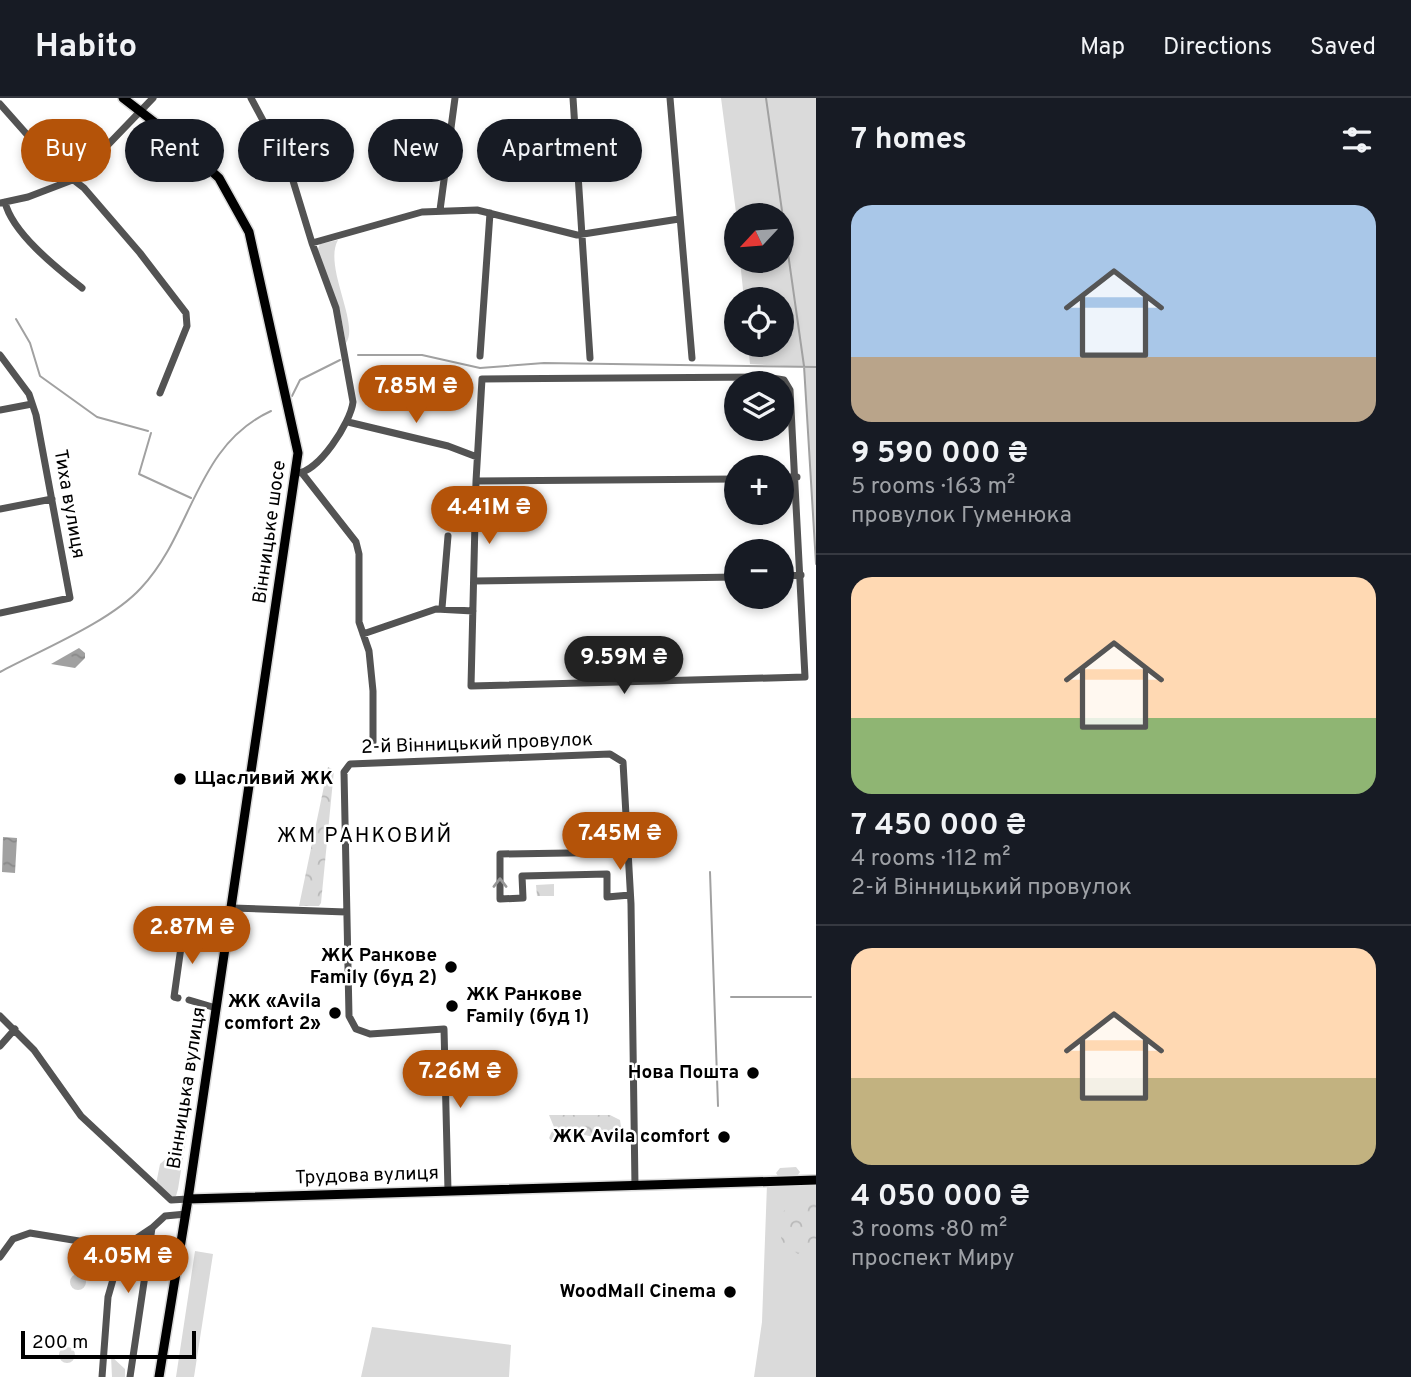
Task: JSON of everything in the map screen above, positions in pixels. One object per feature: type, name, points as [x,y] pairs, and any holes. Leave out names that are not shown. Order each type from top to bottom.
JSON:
[{"type":"main road","name":"Вінницьке шосе","points":[[123,98],[219,178],[249,232],[295,432],[300,473],[220,983]]},
{"type":"main road","name":"Вінницька вулиця","points":[[159,1377],[220,983]]},
{"type":"main road","name":"Трудова вулиця","points":[[188,1199],[816,1180]]},
{"type":"street","points":[[111,141],[153,98]]},
{"type":"street","points":[[251,98],[290,171],[336,308],[353,402],[344,431],[300,473],[356,542],[359,554],[359,622],[369,651],[373,691],[373,742]]},
{"type":"street","points":[[440,210],[455,98]]},
{"type":"street","points":[[573,98],[590,358]]},
{"type":"street","points":[[670,98],[692,358]]},
{"type":"street","points":[[0,104],[21,128]]},
{"type":"street","points":[[67,182],[27,197],[2,202],[11,218],[30,240],[82,288]]},
{"type":"street","points":[[78,182],[140,253],[186,313],[187,326],[160,393]]},
{"type":"street","points":[[312,243],[422,212],[440,210],[490,213],[547,230],[580,234],[679,219]]},
{"type":"street","points":[[480,356],[490,213]]},
{"type":"street","name":"Тиха вулиця","points":[[0,355],[29,394],[32,404],[70,598],[0,612]]},
{"type":"street","points":[[766,377],[784,380],[790,390],[805,677],[471,686],[477,457],[482,379],[766,377]]},
{"type":"street","points":[[0,410],[32,404]]},
{"type":"street","points":[[348,422],[448,446],[477,457]]},
{"type":"street","points":[[476,481],[724,479]]},
{"type":"street","points":[[0,509],[51,499]]},
{"type":"street","points":[[442,608],[448,536]]},
{"type":"street","points":[[794,575],[801,575]]},
{"type":"street","points":[[474,581],[724,577]]},
{"type":"street","points":[[363,635],[442,608],[473,611]]},
{"type":"street","name":"2-й Вінницький провулок","points":[[346,912],[344,772],[350,764],[618,756],[626,771],[631,895],[635,1186]]},
{"type":"street","points":[[629,852],[500,854],[500,898],[523,898],[522,876],[607,874],[607,897],[631,895]]},
{"type":"street","points":[[232,908],[346,912],[349,1016],[356,1029],[370,1034],[444,1029],[448,1191]]},
{"type":"street","points":[[178,998],[174,997],[182,940]]},
{"type":"street","points":[[189,1000],[216,1009]]},
{"type":"street","name":"Трудова вулиця","points":[[0,1016],[34,1050],[81,1116],[171,1200],[188,1199]]},
{"type":"street","points":[[0,1046],[15,1029]]},
{"type":"street","points":[[102,1377],[108,1297],[122,1248],[165,1216],[186,1214]]},
{"type":"street","points":[[130,1377],[154,1226]]},
{"type":"street","points":[[0,1257],[13,1239],[30,1233],[122,1248]]},
{"type":"green space","points":[[721,98],[816,98],[816,564],[804,367],[750,364],[749,357],[794,357],[794,287],[743,287],[741,273],[794,273],[794,203],[735,203]]},
{"type":"green space","points":[[338,240],[335,264],[349,323],[346,343],[340,311],[317,251],[320,244]]},
{"type":"green space","points":[[328,767],[334,770],[321,903],[319,906],[299,906]]},
{"type":"green space","points":[[554,884],[554,896],[537,896],[536,885]]},
{"type":"green space","points":[[187,1107],[191,1108],[178,1189],[176,1196],[172,1198],[156,1184],[160,1164],[174,1146],[178,1116]]},
{"type":"green space","points":[[549,1115],[610,1115],[620,1120],[622,1134],[598,1138],[580,1134],[552,1142],[549,1138],[554,1127]]},
{"type":"green space","points":[[796,1167],[800,1172],[797,1176],[778,1176],[776,1173],[780,1168]]},
{"type":"green space","points":[[816,1183],[816,1377],[754,1377],[762,1322],[767,1184]]},
{"type":"green space","points":[[816,1198],[816,1239],[798,1254],[782,1243],[778,1217],[796,1199]]},
{"type":"green space","points":[[195,1251],[213,1254],[194,1377],[176,1377]]},
{"type":"green space","points":[[75,1274],[81,1274],[86,1282],[84,1288],[75,1290],[70,1285],[70,1279]]},
{"type":"green space","points":[[372,1327],[511,1345],[509,1377],[361,1377]]},
{"type":"green space","points":[[64,1347],[70,1347],[75,1355],[73,1361],[64,1363],[59,1358],[59,1352]]},
{"type":"green space","points":[[111,1356],[125,1369],[125,1377],[112,1377]]},
{"type":"water","points":[[79,648],[85,653],[85,658],[75,668],[51,664]]},
{"type":"water","points":[[3,837],[17,838],[15,873],[2,872]]},
{"type":"waterway","points":[[766,98],[804,366],[816,564]]},
{"type":"waterway","points":[[16,319],[30,343],[40,376],[97,417],[148,431]]},
{"type":"waterway","points":[[358,355],[422,355],[480,368],[544,363],[816,367]]},
{"type":"waterway","points":[[292,396],[300,380],[340,360]]},
{"type":"waterway","points":[[0,672],[94,624],[141,588],[173,542],[210,468],[226,446],[246,426],[271,411]]},
{"type":"waterway","points":[[151,433],[139,474],[191,498]]},
{"type":"waterway","points":[[710,872],[718,1106]]},
{"type":"waterway","points":[[731,997],[811,997]]},
{"type":"place","name":"Щасливий ЖК","points":[[180,779]]},
{"type":"place","name":"ЖК Ранкове Family (буд 2)","points":[[451,967]]},
{"type":"place","name":"ЖК Ранкове Family (буд 1)","points":[[452,1006]]},
{"type":"place","name":"ЖК «Avila comfort 2»","points":[[335,1013]]},
{"type":"place","name":"Нова Пошта","points":[[753,1073]]},
{"type":"place","name":"ЖК Avila comfort","points":[[724,1137]]},
{"type":"place","name":"WoodMall Cinema","points":[[730,1292]]},
{"type":"district","name":"ЖМ РАНКОВИЙ","points":[[365,836]]}]
